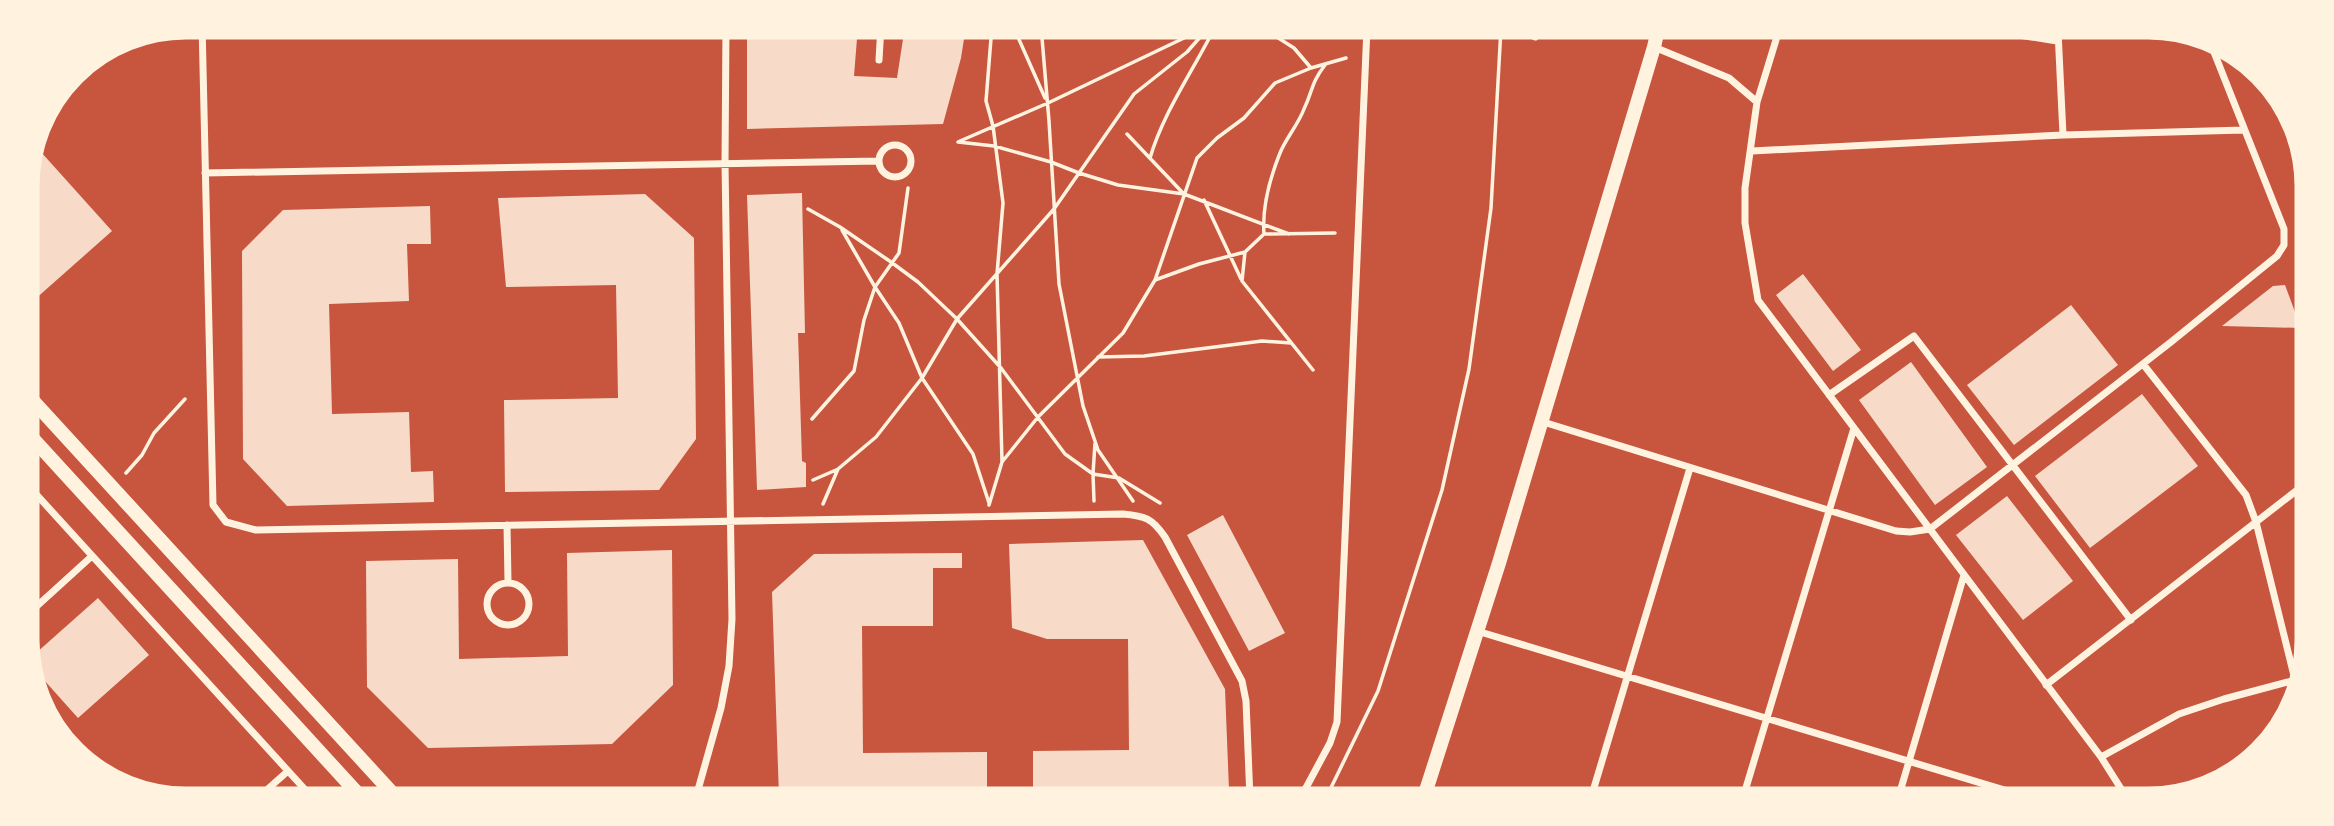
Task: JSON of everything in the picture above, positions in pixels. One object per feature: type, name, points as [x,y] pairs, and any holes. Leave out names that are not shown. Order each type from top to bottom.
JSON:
[{"type":"main road","points":[[1426,791],[1477,631],[1657,35]]},
{"type":"main road","points":[[35,403],[390,791]]},
{"type":"main road","points":[[35,442],[354,791]]},
{"type":"street","points":[[202,35],[213,505],[226,522],[256,530],[1123,514],[1142,516],[1155,523],[1165,537],[1242,681],[1247,701],[1250,791]]},
{"type":"street","points":[[698,791],[729,666],[732,618],[725,163],[726,35]]},
{"type":"street","points":[[879,60],[880,35]]},
{"type":"street","points":[[1304,791],[1330,743],[1337,722],[1367,35]]},
{"type":"street","points":[[1777,35],[1757,102],[1745,188],[1745,223],[1758,300],[2101,757],[2122,791]]},
{"type":"street","points":[[2019,35],[2057,41]]},
{"type":"street","points":[[2058,35],[2063,135]]},
{"type":"street","points":[[1654,47],[1729,78],[1757,102]]},
{"type":"street","points":[[1540,421],[1828,512],[1896,531],[1930,530],[2143,364],[2277,256],[2284,245],[2284,229],[2213,50]]},
{"type":"street","points":[[1752,150],[2063,135],[2244,130]]},
{"type":"street","points":[[894,145],[905,148],[911,163],[903,175],[893,177],[884,173],[879,161],[884,149],[894,145]]},
{"type":"street","points":[[205,173],[879,161]]},
{"type":"street","points":[[1829,395],[1914,336],[2131,620]]},
{"type":"street","points":[[2143,364],[2246,495],[2256,522],[2296,668]]},
{"type":"street","points":[[1745,791],[1854,428]]},
{"type":"street","points":[[1593,791],[1690,468]]},
{"type":"street","points":[[2046,685],[2299,489]]},
{"type":"street","points":[[35,493],[306,791]]},
{"type":"street","points":[[507,525],[508,582]]},
{"type":"street","points":[[35,608],[92,556]]},
{"type":"street","points":[[1900,791],[1964,575]]},
{"type":"street","points":[[508,582],[515,583],[526,592],[530,606],[524,618],[512,625],[505,625],[492,618],[487,606],[490,592],[508,582]]},
{"type":"street","points":[[1477,631],[2006,791]]},
{"type":"street","points":[[2101,757],[2179,714],[2293,681]]},
{"type":"street","points":[[266,791],[288,771]]},
{"type":"path","points":[[840,227],[874,287],[899,323],[922,378],[973,454],[989,505],[1002,462],[996,274],[1003,203],[993,127],[986,101],[991,35]]},
{"type":"path","points":[[1018,35],[1048,103]]},
{"type":"path","points":[[1042,35],[1059,284],[1083,407],[1098,450],[1133,501]]},
{"type":"path","points":[[1191,35],[958,142],[994,146],[1051,162],[1118,186],[1184,194],[1289,234]]},
{"type":"path","points":[[813,480],[838,469],[876,437],[922,378],[957,319],[1054,209],[1134,94],[1187,52],[1201,35]]},
{"type":"path","points":[[1150,158],[1156,136],[1211,35]]},
{"type":"path","points":[[1274,35],[1294,48],[1311,68]]},
{"type":"path","points":[[1329,791],[1378,691],[1442,490],[1469,369],[1491,208],[1501,35]]},
{"type":"path","points":[[1002,462],[1038,416],[1123,333],[1155,280],[1197,158],[1217,138],[1244,118],[1275,83],[1311,68],[1346,58]]},
{"type":"path","points":[[1264,234],[1267,196],[1280,153],[1304,109],[1313,80],[1326,63]]},
{"type":"path","points":[[1127,134],[1184,194]]},
{"type":"path","points":[[812,419],[853,371],[874,287],[899,253],[908,188]]},
{"type":"path","points":[[1204,200],[1242,281],[1313,370]]},
{"type":"path","points":[[808,209],[891,262],[918,282],[957,319],[1001,368],[1065,454],[1093,474],[1119,478],[1160,503]]},
{"type":"path","points":[[1155,280],[1245,252],[1264,234],[1335,233]]},
{"type":"path","points":[[1242,281],[1245,252]]},
{"type":"path","points":[[1098,357],[1144,356],[1262,341],[1291,343]]},
{"type":"path","points":[[126,473],[142,455],[154,433],[185,399]]},
{"type":"path","points":[[1094,502],[1095,441]]},
{"type":"path","points":[[823,505],[838,469]]},
{"type":"building","points":[[747,35],[857,35],[854,76],[897,78],[904,35],[965,35],[943,124],[747,129]]},
{"type":"building","points":[[39,150],[112,231],[35,299],[35,176]]},
{"type":"building","points":[[802,193],[805,333],[798,333],[802,461],[806,463],[806,487],[757,490],[747,195]]},
{"type":"building","points":[[645,194],[694,238],[696,439],[659,490],[505,492],[504,400],[618,398],[616,285],[506,287],[498,198]]},
{"type":"building","points":[[430,206],[431,244],[407,244],[409,301],[329,304],[332,414],[409,412],[411,472],[433,471],[434,502],[287,506],[243,459],[242,251],[283,210]]},
{"type":"building","points":[[1803,274],[1861,350],[1833,371],[1776,295]]},
{"type":"building","points":[[2285,285],[2299,328],[2222,326],[2273,286]]},
{"type":"building","points":[[2071,305],[2118,365],[2014,445],[1967,385]]},
{"type":"building","points":[[1911,362],[1987,467],[1935,505],[1859,400]]},
{"type":"building","points":[[2142,394],[2198,466],[2090,548],[2035,476]]},
{"type":"building","points":[[2007,496],[2073,581],[2023,620],[1956,535]]},
{"type":"building","points":[[1223,515],[1285,633],[1249,651],[1187,535]]},
{"type":"building","points":[[1143,540],[1225,689],[1228,791],[1033,791],[1033,751],[1129,750],[1128,639],[1047,639],[1012,628],[1009,544]]},
{"type":"building","points":[[672,550],[673,685],[612,744],[428,748],[367,687],[366,561],[458,559],[459,659],[568,656],[567,553]]},
{"type":"building","points":[[962,553],[962,568],[933,568],[933,626],[862,626],[863,753],[987,752],[987,791],[779,791],[772,592],[814,554]]},
{"type":"building","points":[[98,598],[149,655],[78,718],[40,675],[36,653]]}]
